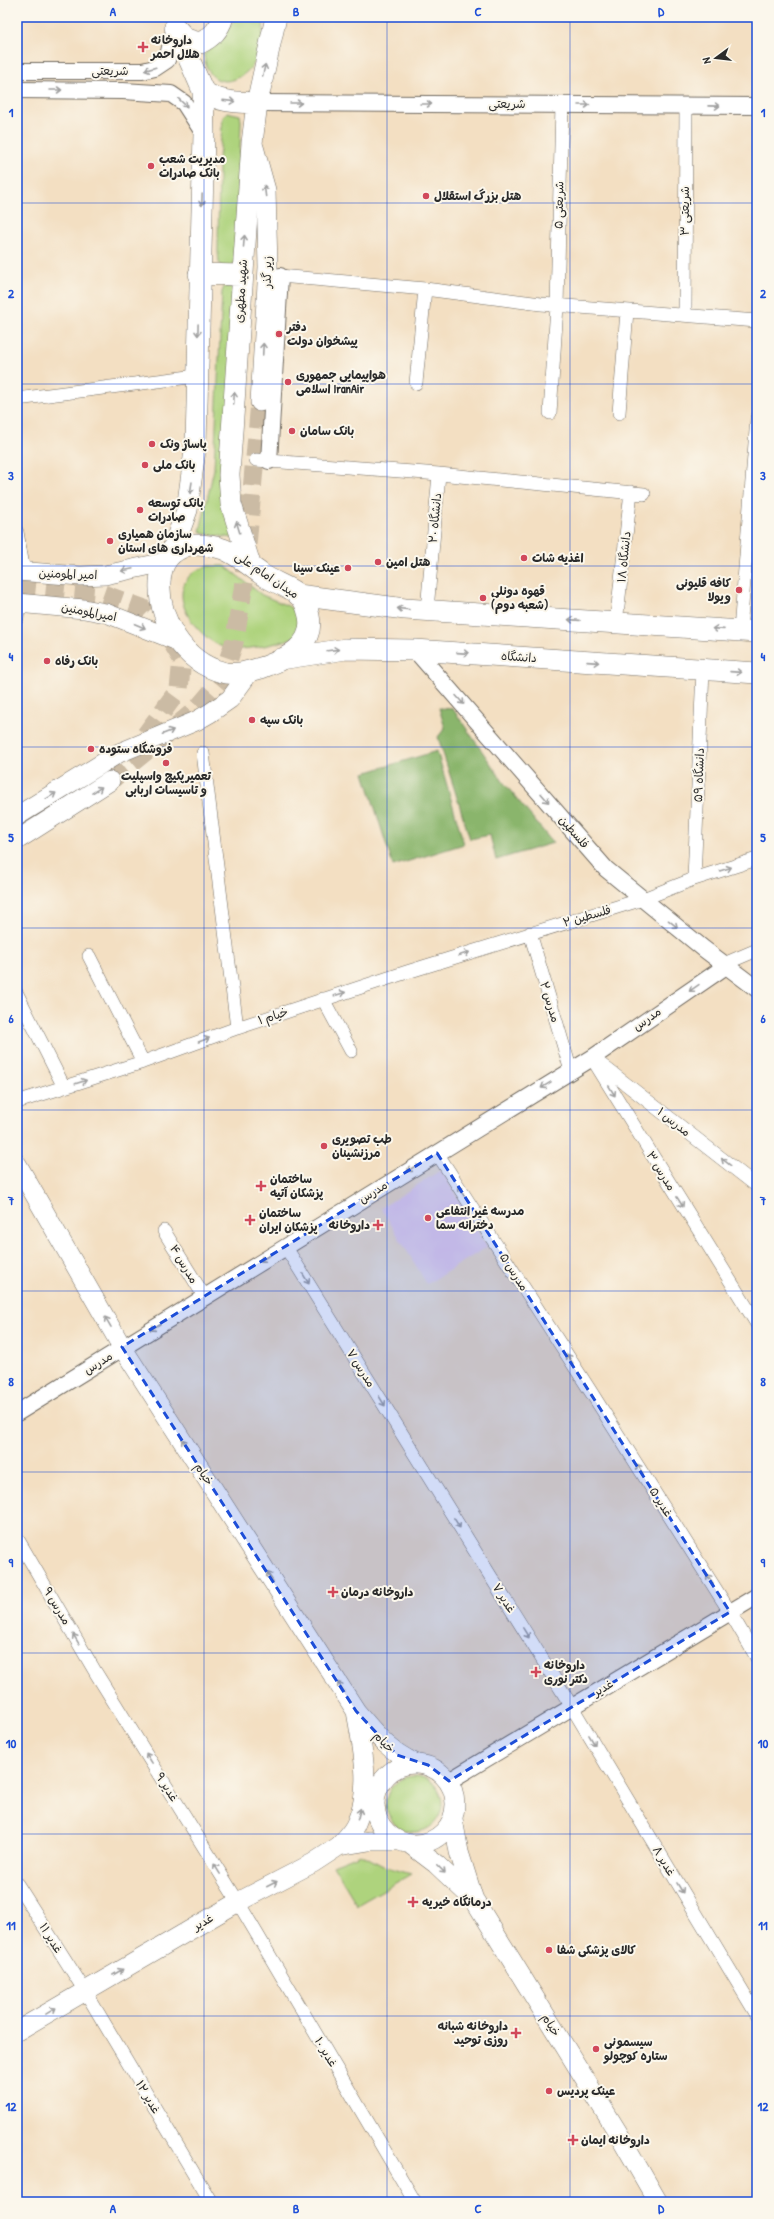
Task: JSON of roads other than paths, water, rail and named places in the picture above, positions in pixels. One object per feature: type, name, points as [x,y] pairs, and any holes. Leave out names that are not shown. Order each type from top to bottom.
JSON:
[{"type":"main road","points":[[174,22],[186,39],[200,43],[210,38],[220,26],[223,17]]},
{"type":"main road","name":"شهید مطهری","points":[[250,564],[231,504],[229,475],[241,275],[252,143],[257,103],[276,17]]},
{"type":"main road","points":[[168,558],[187,510],[192,484],[196,442],[199,274],[204,134],[203,91],[174,22]]},
{"type":"main road","points":[[203,91],[214,98],[226,102],[257,103]]},
{"type":"main road","name":"زیر گذر","points":[[252,143],[266,190],[268,267],[260,402]]},
{"type":"main road","points":[[199,274],[241,275]]},
{"type":"main road","name":"میدان امام علی","points":[[204,545],[228,549],[250,564],[260,573],[298,595],[306,603],[310,627],[309,636],[297,650],[281,659],[251,670],[232,674],[222,672],[205,664],[180,642],[169,628],[161,604],[161,574],[168,558],[178,548],[204,545]]},
{"type":"main road","name":"امیر المومنین","points":[[20,572],[80,576],[105,575],[168,558]]},
{"type":"main road","points":[[298,595],[427,610],[748,631]]},
{"type":"main road","name":"امیرالمومنین","points":[[18,608],[84,609],[106,613],[180,642]]},
{"type":"main road","name":"دانشگاه","points":[[281,659],[346,649],[415,650],[757,673]]},
{"type":"main road","points":[[17,816],[119,753],[196,721],[210,713],[230,699],[251,670]]},
{"type":"main road","points":[[17,840],[110,782]]},
{"type":"main road","name":"خیام","points":[[17,1164],[122,1347],[356,1711],[385,1744],[397,1755],[415,1763]]},
{"type":"main road","points":[[339,1846],[357,1822],[363,1801],[364,1759],[356,1711]]},
{"type":"main road","points":[[415,1763],[428,1765],[440,1772],[449,1781],[454,1793],[456,1806],[453,1819],[446,1831],[436,1839],[424,1844],[404,1843],[387,1833],[379,1822],[375,1809],[376,1795],[381,1782],[391,1771],[402,1765],[415,1763]]},
{"type":"main road","points":[[453,1819],[459,1852],[475,1901]]},
{"type":"main road","name":"غدیر","points":[[17,2031],[238,1902],[313,1863],[339,1846],[369,1840],[404,1843]]},
{"type":"main road","name":"خیام","points":[[404,1843],[436,1864],[475,1901],[617,2131],[658,2202]]},
{"type":"street","name":"شریعتی","points":[[17,71],[125,72],[155,68],[166,60],[174,22]]},
{"type":"street","points":[[17,90],[123,91],[172,94],[184,103],[204,134]]},
{"type":"street","name":"شریعتی","points":[[257,103],[757,106]]},
{"type":"street","name":"شریعتی ۵","points":[[550,413],[557,306],[562,105]]},
{"type":"street","name":"شریعتی ۳","points":[[685,315],[686,106]]},
{"type":"street","points":[[644,494],[439,474],[263,461],[280,276],[425,289],[557,306],[757,321]]},
{"type":"street","points":[[416,383],[425,289]]},
{"type":"street","points":[[619,413],[627,311]]},
{"type":"street","points":[[17,399],[197,376]]},
{"type":"street","points":[[748,631],[757,418]]},
{"type":"street","name":"دانشگاه ۲۰","points":[[427,610],[439,474]]},
{"type":"street","name":"دانشگاه ۱۸","points":[[616,623],[631,492]]},
{"type":"street","points":[[17,532],[20,572]]},
{"type":"street","name":"فلسطین","points":[[415,650],[606,869],[757,989]]},
{"type":"street","name":"دانشگاه ۵۹","points":[[694,879],[703,670]]},
{"type":"street","points":[[203,753],[237,1028]]},
{"type":"street","name":"فلسطین ۲","points":[[530,933],[643,899],[694,879],[757,859]]},
{"type":"street","name":"خیام ۱","points":[[17,1102],[143,1062],[323,999],[530,933]]},
{"type":"street","name":"مدرس ۲","points":[[530,933],[571,1070]]},
{"type":"street","points":[[725,965],[757,950]]},
{"type":"street","points":[[89,956],[143,1062]]},
{"type":"street","name":"مدرس","points":[[17,1413],[204,1296],[592,1058],[725,965]]},
{"type":"street","points":[[17,994],[64,1087]]},
{"type":"street","points":[[323,999],[350,1051]]},
{"type":"street","name":"مدرس ۱","points":[[592,1058],[757,1186]]},
{"type":"street","name":"مدرس ۳","points":[[592,1058],[731,1285],[757,1324]]},
{"type":"street","name":"مدرس ۵","points":[[437,1153],[591,1392]]},
{"type":"street","name":"مدرس ۴","points":[[164,1231],[204,1296]]},
{"type":"street","name":"مدرس ۷","points":[[285,1246],[437,1490]]},
{"type":"street","name":"غدیر ۵","points":[[591,1392],[730,1612],[757,1658]]},
{"type":"street","name":"غدیر ۷","points":[[437,1490],[572,1707]]},
{"type":"street","name":"مدرس ۹","points":[[17,1538],[96,1673]]},
{"type":"street","name":"غدیر","points":[[449,1781],[757,1596]]},
{"type":"street","name":"غدیر ۹","points":[[96,1673],[238,1902]]},
{"type":"street","name":"غدیر ۸","points":[[572,1707],[757,2015]]},
{"type":"street","name":"غدیر ۱۱","points":[[17,1884],[85,1991]]},
{"type":"street","name":"غدیر ۱۰","points":[[238,1902],[415,2202]]},
{"type":"street","name":"غدیر ۱۲","points":[[85,1991],[211,2202]]},
{"type":"tunnel","points":[[110,781],[197,709],[221,681],[234,643],[243,590],[260,402]]},
{"type":"tunnel","points":[[17,585],[100,593],[142,608],[165,631],[182,659],[179,689],[133,752]]},
{"type":"place","name":"داروخانه هلال احمر","points":[[143,47]]},
{"type":"place","name":"مدیریت شعب بانک صادرات","points":[[151,166]]},
{"type":"place","name":"هتل بزرگ استقلال","points":[[426,196]]},
{"type":"place","name":"دفتر پیشخوان دولت","points":[[279,334]]},
{"type":"place","name":"هواپیمایی جمهوری اسلامی IranAir","points":[[288,382]]},
{"type":"place","name":"بانک سامان","points":[[292,431]]},
{"type":"place","name":"پاساژ ونک","points":[[152,444]]},
{"type":"place","name":"بانک ملی","points":[[145,465]]},
{"type":"place","name":"بانک توسعه صادرات","points":[[140,510]]},
{"type":"place","name":"سازمان همیاری شهرداری های استان","points":[[110,541]]},
{"type":"place","name":"اغذیه شات","points":[[524,558]]},
{"type":"place","name":"هتل امین","points":[[378,562]]},
{"type":"place","name":"عینک سینا","points":[[348,568]]},
{"type":"place","name":"کافه قلیونی ویولا","points":[[739,590]]},
{"type":"place","name":"قهوه دونلی (شعبه دوم)","points":[[483,598]]},
{"type":"place","name":"بانک رفاه","points":[[47,661]]},
{"type":"place","name":"بانک سپه","points":[[252,720]]},
{"type":"place","name":"فروشگاه ستوده","points":[[91,749]]},
{"type":"place","name":"تعمیرپکیج واسپلیت و تاسیسات اربابی","points":[[166,763]]},
{"type":"place","name":"طب تصویری مرزنشینان","points":[[324,1146]]},
{"type":"place","name":"ساختمان پزشکان آتیه","points":[[261,1186]]},
{"type":"place","name":"مدرسه غیر انتفاعی دخترانه سما","points":[[428,1218]]},
{"type":"place","name":"ساختمان پزشکان ایران","points":[[250,1220]]},
{"type":"place","name":"داروخانه","points":[[378,1225]]},
{"type":"place","name":"داروخانه درمان","points":[[333,1592]]},
{"type":"place","name":"داروخانه دکتر نوری","points":[[536,1672]]},
{"type":"place","name":"درمانگاه خیریه","points":[[413,1902]]},
{"type":"place","name":"کالای پزشکی شفا","points":[[549,1950]]},
{"type":"place","name":"داروخانه شبانه روزی توحید","points":[[516,2033]]},
{"type":"place","name":"سیسمونی ستاره کوچولو","points":[[596,2049]]},
{"type":"place","name":"عینک پردیس","points":[[549,2091]]},
{"type":"place","name":"داروخانه ایمان","points":[[573,2140]]}]
